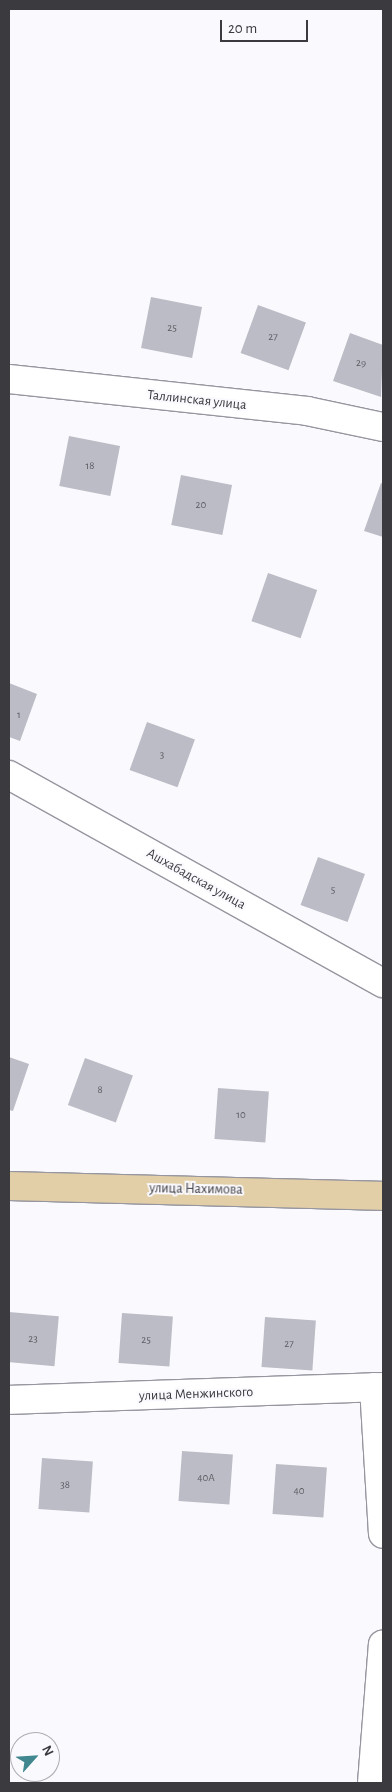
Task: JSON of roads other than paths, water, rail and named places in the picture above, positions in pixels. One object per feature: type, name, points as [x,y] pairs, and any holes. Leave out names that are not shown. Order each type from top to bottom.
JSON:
[{"type":"main road","name":"улица Нахимова","points":[[9,1186],[383,1196]]},
{"type":"street","name":"Таллинская улица","points":[[9,379],[307,412],[383,428]]},
{"type":"street","name":"Ашхабадская улица","points":[[9,775],[383,983]]},
{"type":"street","name":"улица Менжинского","points":[[9,1400],[379,1387]]},
{"type":"street","points":[[379,1387],[383,1534]]},
{"type":"street","points":[[372,1783],[383,1644]]}]
